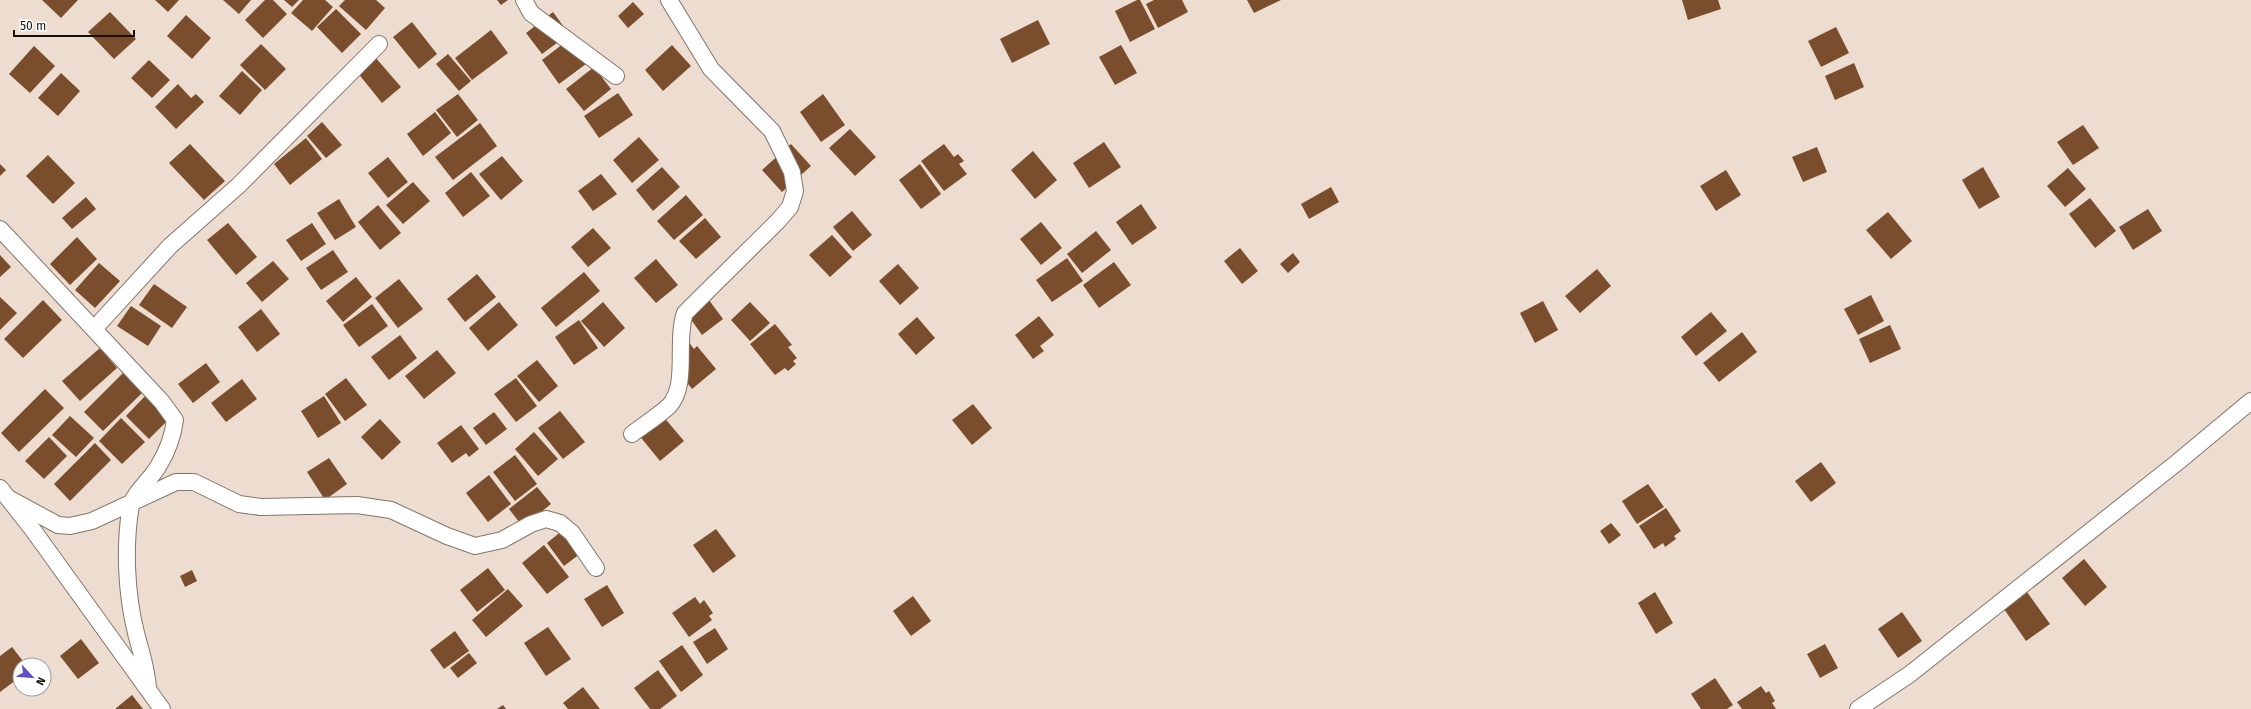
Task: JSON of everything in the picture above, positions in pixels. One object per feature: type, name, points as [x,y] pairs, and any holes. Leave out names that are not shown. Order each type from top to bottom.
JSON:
[{"type":"street","points":[[524,0],[531,13],[616,76]]},
{"type":"street","points":[[632,434],[670,405],[680,382],[680,325],[685,314],[778,221],[790,207],[795,191],[792,172],[772,131],[711,69],[668,0]]},
{"type":"street","points":[[94,329],[170,246],[239,185],[379,44]]},
{"type":"street","points":[[0,230],[162,402],[175,420],[174,431],[159,465],[132,503],[127,542],[129,584],[136,632],[147,668],[148,689]]},
{"type":"street","points":[[1858,709],[1916,669],[2179,461],[2251,401]]},
{"type":"street","points":[[4,493],[58,525],[70,526],[92,521],[176,482],[194,482],[239,504],[261,507],[357,505],[390,510],[448,536],[475,546],[502,540],[531,524],[546,519],[560,522],[572,533],[596,568]]},
{"type":"street","points":[[4,493],[162,709]]},
{"type":"building","points":[[42,0],[78,0],[61,18]]},
{"type":"building","points":[[155,0],[179,0],[168,12]]},
{"type":"building","points":[[223,0],[251,0],[239,14]]},
{"type":"building","points":[[265,0],[273,0],[287,14],[263,38],[245,20]]},
{"type":"building","points":[[284,0],[299,0],[292,7]]},
{"type":"building","points":[[303,0],[325,0],[333,7],[312,31],[291,13]]},
{"type":"building","points":[[345,0],[376,0],[385,8],[366,30],[339,6]]},
{"type":"building","points":[[497,0],[508,0],[501,5]]},
{"type":"building","points":[[1137,0],[1140,0],[1155,29],[1130,42],[1115,11]]},
{"type":"building","points":[[1154,0],[1182,0],[1188,12],[1158,28],[1146,4]]},
{"type":"building","points":[[1247,0],[1281,0],[1254,13]]},
{"type":"building","points":[[1682,0],[1718,0],[1721,9],[1688,20]]},
{"type":"building","points":[[633,2],[644,14],[628,28],[618,16]]},
{"type":"building","points":[[336,9],[361,34],[342,53],[317,27]]},
{"type":"building","points":[[110,12],[136,39],[114,59],[88,32]]},
{"type":"building","points":[[553,12],[569,34],[542,54],[526,33]]},
{"type":"building","points":[[186,15],[211,38],[192,59],[167,36]]},
{"type":"building","points":[[1038,20],[1050,44],[1012,63],[1000,39]]},
{"type":"building","points":[[412,22],[437,54],[419,69],[393,37]]},
{"type":"building","points":[[1836,27],[1849,53],[1821,67],[1808,41]]},
{"type":"building","points":[[491,30],[508,53],[472,80],[455,58]]},
{"type":"building","points":[[572,37],[590,61],[559,84],[542,60]]},
{"type":"building","points":[[261,44],[286,69],[265,90],[240,65]]},
{"type":"building","points":[[672,45],[691,66],[663,91],[645,70]]},
{"type":"building","points":[[1121,45],[1137,73],[1115,85],[1099,57]]},
{"type":"building","points":[[34,46],[55,66],[30,93],[9,74]]},
{"type":"building","points":[[448,54],[471,81],[459,91],[436,64]]},
{"type":"building","points":[[375,57],[401,87],[382,103],[357,72]]},
{"type":"building","points":[[149,60],[170,80],[152,98],[131,78]]},
{"type":"building","points":[[1854,63],[1864,87],[1835,100],[1825,76]]},
{"type":"building","points":[[594,67],[611,89],[584,111],[566,89]]},
{"type":"building","points":[[242,71],[262,90],[240,115],[219,96]]},
{"type":"building","points":[[61,73],[80,91],[58,116],[38,98]]},
{"type":"building","points":[[178,84],[191,98],[196,94],[204,102],[176,129],[155,107]]},
{"type":"building","points":[[618,93],[633,115],[599,138],[584,116]]},
{"type":"building","points":[[458,94],[478,120],[457,137],[436,110]]},
{"type":"building","points":[[823,94],[845,125],[821,142],[800,112]]},
{"type":"building","points":[[435,112],[451,133],[423,156],[407,134]]},
{"type":"building","points":[[322,122],[342,145],[326,158],[307,136]]},
{"type":"building","points":[[480,123],[497,146],[453,180],[435,157]]},
{"type":"building","points":[[2083,125],[2099,148],[2073,165],[2057,142]]},
{"type":"building","points":[[850,129],[876,157],[855,176],[829,148]]},
{"type":"building","points":[[639,137],[659,160],[632,183],[613,160]]},
{"type":"building","points":[[306,138],[322,159],[290,185],[274,164]]},
{"type":"building","points":[[1104,142],[1121,167],[1089,188],[1073,163]]},
{"type":"building","points":[[190,144],[225,181],[204,200],[169,163]]},
{"type":"building","points":[[791,144],[811,166],[782,192],[762,170]]},
{"type":"building","points":[[944,144],[954,157],[958,154],[964,161],[959,164],[967,174],[944,191],[921,161]]},
{"type":"building","points":[[1817,147],[1827,172],[1803,182],[1792,157]]},
{"type":"building","points":[[1033,151],[1057,180],[1035,199],[1011,170]]},
{"type":"building","points":[[48,155],[75,183],[53,204],[26,176]]},
{"type":"building","points":[[502,156],[523,181],[501,200],[479,174]]},
{"type":"building","points":[[388,157],[408,182],[388,198],[368,173]]},
{"type":"building","points":[[0,164],[6,170],[0,176]]},
{"type":"building","points":[[920,164],[941,194],[921,209],[899,180]]},
{"type":"building","points":[[662,167],[680,187],[653,211],[636,190]]},
{"type":"building","points":[[1983,167],[2000,197],[1979,209],[1962,180]]},
{"type":"building","points":[[2068,168],[2086,189],[2065,207],[2047,186]]},
{"type":"building","points":[[1726,170],[1741,195],[1716,211],[1700,186]]},
{"type":"building","points":[[471,172],[490,196],[463,217],[445,193]]},
{"type":"building","points":[[601,174],[617,194],[593,211],[578,191]]},
{"type":"building","points":[[413,182],[430,201],[403,224],[386,205]]},
{"type":"building","points":[[1331,187],[1339,202],[1309,219],[1301,204]]},
{"type":"building","points":[[686,195],[703,215],[674,240],[657,221]]},
{"type":"building","points":[[86,197],[96,209],[72,229],[62,218]]},
{"type":"building","points":[[2090,198],[2116,231],[2095,248],[2069,214]]},
{"type":"building","points":[[339,199],[356,227],[335,240],[317,213]]},
{"type":"building","points":[[1141,204],[1157,228],[1132,245],[1116,222]]},
{"type":"building","points":[[378,205],[401,233],[380,250],[358,222]]},
{"type":"building","points":[[2148,209],[2162,231],[2133,250],[2119,227]]},
{"type":"building","points":[[852,211],[872,235],[853,251],[833,227]]},
{"type":"building","points":[[1888,212],[1912,241],[1891,259],[1866,230]]},
{"type":"building","points":[[705,218],[721,237],[696,259],[679,241]]},
{"type":"building","points":[[1041,222],[1062,248],[1041,265],[1020,239]]},
{"type":"building","points":[[228,223],[257,257],[236,275],[207,240]]},
{"type":"building","points":[[312,223],[326,244],[301,261],[286,240]]},
{"type":"building","points":[[593,228],[611,248],[588,267],[571,247]]},
{"type":"building","points":[[1096,231],[1111,250],[1082,273],[1067,254]]},
{"type":"building","points":[[832,235],[852,257],[830,277],[809,255]]},
{"type":"building","points":[[77,237],[97,259],[70,285],[50,264]]},
{"type":"building","points":[[1240,248],[1258,271],[1242,284],[1224,261]]},
{"type":"building","points":[[333,250],[348,272],[321,290],[306,268]]},
{"type":"building","points":[[1293,253],[1300,262],[1288,273],[1280,264]]},
{"type":"building","points":[[0,255],[11,267],[0,277]]},
{"type":"building","points":[[1067,258],[1083,281],[1052,302],[1036,280]]},
{"type":"building","points":[[656,259],[678,285],[656,303],[634,278]]},
{"type":"building","points":[[273,261],[289,279],[262,302],[246,283]]},
{"type":"building","points":[[1114,262],[1131,285],[1099,308],[1083,285]]},
{"type":"building","points":[[99,263],[120,281],[95,308],[75,290]]},
{"type":"building","points":[[898,264],[919,288],[900,305],[879,281]]},
{"type":"building","points":[[1597,269],[1611,286],[1580,313],[1565,296]]},
{"type":"building","points":[[584,272],[600,291],[556,327],[541,308]]},
{"type":"building","points":[[477,274],[496,297],[465,322],[447,299]]},
{"type":"building","points":[[356,277],[372,297],[343,322],[326,301]]},
{"type":"building","points":[[399,279],[423,309],[398,328],[375,298]]},
{"type":"building","points":[[154,284],[187,307],[172,328],[139,305]]},
{"type":"building","points":[[1871,295],[1884,321],[1858,335],[1844,309]]},
{"type":"building","points":[[706,296],[723,319],[702,335],[685,311]]},
{"type":"building","points":[[0,297],[17,313],[0,330]]},
{"type":"building","points":[[43,300],[62,320],[23,358],[4,339]]},
{"type":"building","points":[[1543,301],[1558,330],[1535,343],[1520,313]]},
{"type":"building","points":[[499,302],[518,325],[488,351],[469,328]]},
{"type":"building","points":[[603,302],[625,328],[604,347],[581,321]]},
{"type":"building","points":[[750,302],[770,323],[750,341],[731,320]]},
{"type":"building","points":[[372,304],[388,326],[359,347],[343,325]]},
{"type":"building","points":[[131,306],[161,326],[148,346],[117,326]]},
{"type":"building","points":[[261,309],[280,334],[257,352],[238,327]]},
{"type":"building","points":[[1711,312],[1727,331],[1696,356],[1681,337]]},
{"type":"building","points":[[1039,316],[1054,335],[1040,346],[1044,351],[1033,359],[1015,335]]},
{"type":"building","points":[[917,317],[935,338],[916,355],[898,334]]},
{"type":"building","points":[[579,320],[598,348],[574,365],[555,337]]},
{"type":"building","points":[[775,324],[792,345],[788,347],[797,358],[793,361],[796,364],[788,371],[785,368],[775,375],[750,344]]},
{"type":"building","points":[[1890,325],[1901,349],[1870,363],[1859,339]]},
{"type":"building","points":[[1742,332],[1757,352],[1719,382],[1703,363]]},
{"type":"building","points":[[400,335],[417,358],[389,380],[371,357]]},
{"type":"building","points":[[688,341],[694,349],[697,346],[716,369],[692,389],[673,365]]},
{"type":"building","points":[[100,348],[117,368],[80,401],[62,381]]},
{"type":"building","points":[[437,350],[456,373],[424,399],[405,376]]},
{"type":"building","points":[[537,360],[558,386],[539,402],[517,376]]},
{"type":"building","points":[[206,363],[220,382],[193,403],[178,384]]},
{"type":"building","points":[[123,373],[142,393],[103,431],[84,412]]},
{"type":"building","points":[[346,378],[367,405],[345,421],[325,394]]},
{"type":"building","points":[[516,378],[537,406],[516,422],[494,394]]},
{"type":"building","points":[[242,379],[257,399],[226,422],[211,403]]},
{"type":"building","points":[[45,389],[64,408],[19,452],[1,433]]},
{"type":"building","points":[[146,395],[169,419],[149,439],[126,416]]},
{"type":"building","points":[[324,396],[341,423],[318,438],[301,411]]},
{"type":"building","points":[[973,404],[992,428],[972,445],[952,420]]},
{"type":"building","points":[[560,411],[585,442],[563,459],[538,428]]},
{"type":"building","points":[[494,412],[507,429],[486,445],[473,428]]},
{"type":"building","points":[[662,415],[684,441],[660,461],[638,434]]},
{"type":"building","points":[[70,416],[94,438],[76,457],[52,435]]},
{"type":"building","points":[[121,418],[145,442],[122,464],[99,441]]},
{"type":"building","points":[[380,419],[401,442],[382,460],[361,437]]},
{"type":"building","points":[[461,425],[479,449],[469,457],[466,453],[452,463],[437,443]]},
{"type":"building","points":[[534,432],[558,459],[538,476],[515,449]]},
{"type":"building","points":[[49,437],[67,456],[44,479],[25,461]]},
{"type":"building","points":[[95,443],[111,460],[70,501],[54,484]]},
{"type":"building","points":[[515,455],[537,484],[515,501],[493,472]]},
{"type":"building","points":[[329,458],[347,484],[325,500],[307,472]]},
{"type":"building","points":[[1821,462],[1836,483],[1811,502],[1795,481]]},
{"type":"building","points":[[489,475],[511,504],[488,522],[466,493]]},
{"type":"building","points":[[1648,484],[1664,507],[1637,524],[1622,501]]},
{"type":"building","points":[[537,487],[551,504],[523,527],[509,509]]},
{"type":"building","points":[[1666,508],[1681,531],[1674,536],[1676,539],[1665,547],[1663,543],[1654,549],[1639,526]]},
{"type":"building","points":[[1611,523],[1621,535],[1609,544],[1600,531]]},
{"type":"building","points":[[568,526],[585,550],[564,566],[547,543]]},
{"type":"building","points":[[716,529],[736,556],[713,573],[693,545]]},
{"type":"building","points":[[544,545],[569,577],[547,594],[522,563]]},
{"type":"building","points":[[2084,559],[2107,587],[2085,606],[2062,578]]},
{"type":"building","points":[[488,568],[505,590],[477,612],[460,590]]},
{"type":"building","points":[[192,570],[197,581],[185,587],[180,576]]},
{"type":"building","points":[[607,585],[624,613],[602,627],[584,599]]},
{"type":"building","points":[[508,589],[523,606],[486,637],[472,620]]},
{"type":"building","points":[[1655,592],[1673,623],[1656,634],[1638,603]]},
{"type":"building","points":[[2027,592],[2050,624],[2026,641],[2004,609]]},
{"type":"building","points":[[913,596],[931,621],[911,636],[893,611]]},
{"type":"building","points":[[695,597],[700,604],[704,600],[713,613],[709,616],[712,620],[689,637],[672,613]]},
{"type":"building","points":[[1902,612],[1922,641],[1898,658],[1878,629]]},
{"type":"building","points":[[548,627],[571,659],[546,676],[524,643]]},
{"type":"building","points":[[715,628],[728,649],[707,664],[693,642]]},
{"type":"building","points":[[455,631],[469,651],[444,669],[430,650]]},
{"type":"building","points":[[81,639],[99,663],[78,679],[60,656]]},
{"type":"building","points":[[1825,644],[1838,668],[1820,678],[1807,654]]},
{"type":"building","points":[[682,645],[703,675],[681,692],[659,661]]},
{"type":"building","points":[[12,647],[20,657],[12,657],[12,683],[0,692],[0,656]]},
{"type":"building","points":[[469,653],[477,663],[458,678],[450,668]]},
{"type":"building","points":[[658,670],[677,696],[660,709],[650,709],[634,688]]},
{"type":"building","points":[[1715,678],[1733,705],[1727,709],[1701,709],[1691,694]]},
{"type":"building","points":[[1761,686],[1766,693],[1769,691],[1775,701],[1772,703],[1776,709],[1742,709],[1737,702]]},
{"type":"building","points":[[583,687],[600,709],[568,709],[563,703]]},
{"type":"building","points":[[132,695],[143,709],[115,709]]},
{"type":"building","points":[[503,705],[506,709],[497,709]]}]
